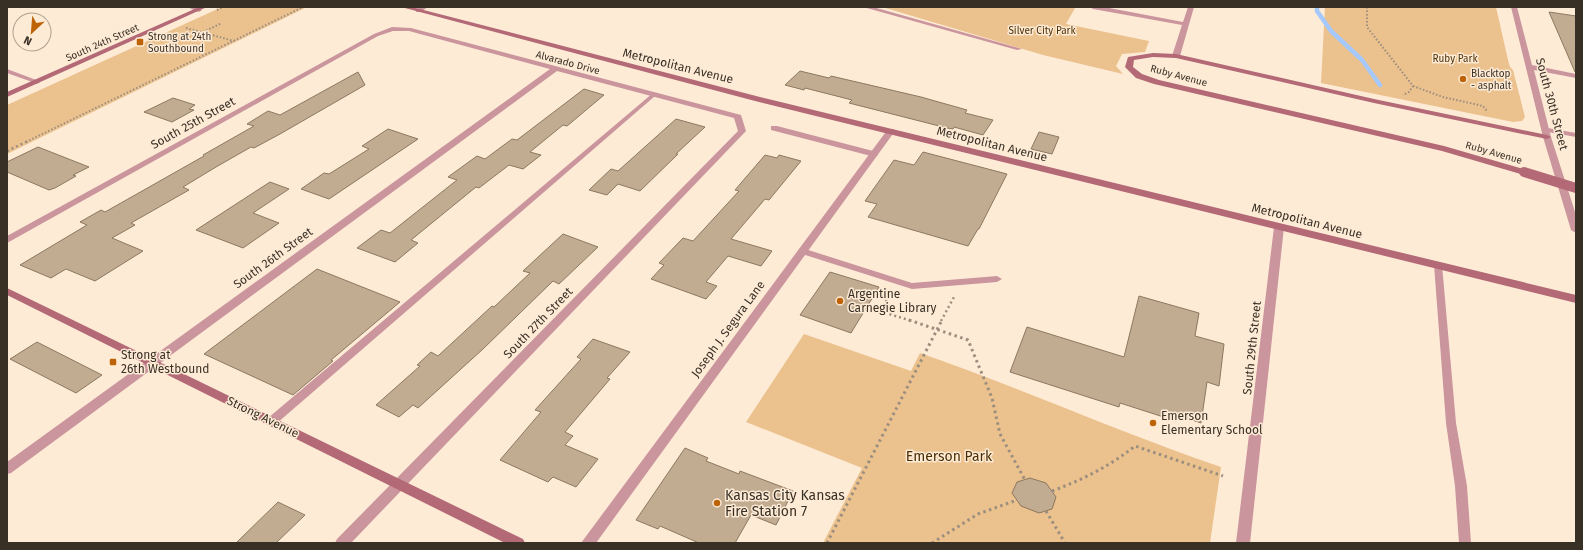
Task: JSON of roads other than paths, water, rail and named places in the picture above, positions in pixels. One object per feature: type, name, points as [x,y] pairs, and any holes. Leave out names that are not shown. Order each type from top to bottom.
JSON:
[{"type":"street","name":"Metropolitan Avenue","points":[[404,7],[422,9],[750,97],[1576,299]]},
{"type":"street","points":[[1092,7],[1185,24]]},
{"type":"street","points":[[1176,56],[1191,7]]},
{"type":"street","name":"South 30th Street","points":[[1514,7],[1546,133],[1573,215],[1576,230]]},
{"type":"street","name":"South 24th Street","points":[[7,96],[202,8]]},
{"type":"street","name":"Alvarado Drive","points":[[392,29],[409,29],[738,117]]},
{"type":"street","name":"South 25th Street","points":[[7,240],[376,35],[392,29]]},
{"type":"street","name":"Ruby Avenue","points":[[1546,133],[1374,101],[1176,56],[1157,54],[1142,55],[1131,59],[1129,67],[1139,76],[1157,82],[1444,149],[1576,188]]},
{"type":"street","points":[[1530,67],[1576,76]]},
{"type":"street","name":"South 26th Street","points":[[7,469],[556,69]]},
{"type":"street","name":"South 27th Street","points":[[342,543],[742,131],[738,117]]},
{"type":"street","name":"Joseph J. Segura Lane","points":[[588,543],[891,131]]},
{"type":"street","name":"South 29th Street","points":[[1243,543],[1279,227]]},
{"type":"street","name":"Strong Avenue","points":[[7,291],[518,543]]},
{"type":"lane","points":[[190,7],[202,8]]},
{"type":"lane","points":[[866,7],[1019,50]]},
{"type":"lane","points":[[7,71],[37,82]]},
{"type":"lane","points":[[272,421],[653,95]]},
{"type":"lane","points":[[774,128],[874,154]]},
{"type":"lane","points":[[1546,133],[1576,136]]},
{"type":"lane","points":[[802,251],[912,286],[997,279]]},
{"type":"lane","points":[[1438,266],[1451,423],[1461,486],[1465,543]]},
{"type":"waterway","points":[[1317,7],[1317,11],[1331,31],[1362,60],[1380,85]]},
{"type":"place","name":"Strong at 24th Southbound","points":[[140,42]]},
{"type":"place","name":"Blacktop - asphalt","points":[[1463,79]]},
{"type":"place","name":"Argentine Carnegie Library","points":[[840,301]]},
{"type":"place","name":"Strong at 26th Westbound","points":[[113,362]]},
{"type":"place","name":"Emerson Elementary School","points":[[1153,423]]},
{"type":"place","name":"Kansas City Kansas Fire Station 7","points":[[717,503]]},
{"type":"park label","name":"Silver City Park","points":[[1042,30]]},
{"type":"park label","name":"Ruby Park","points":[[1455,58]]},
{"type":"park label","name":"Emerson Park","points":[[949,456]]}]
